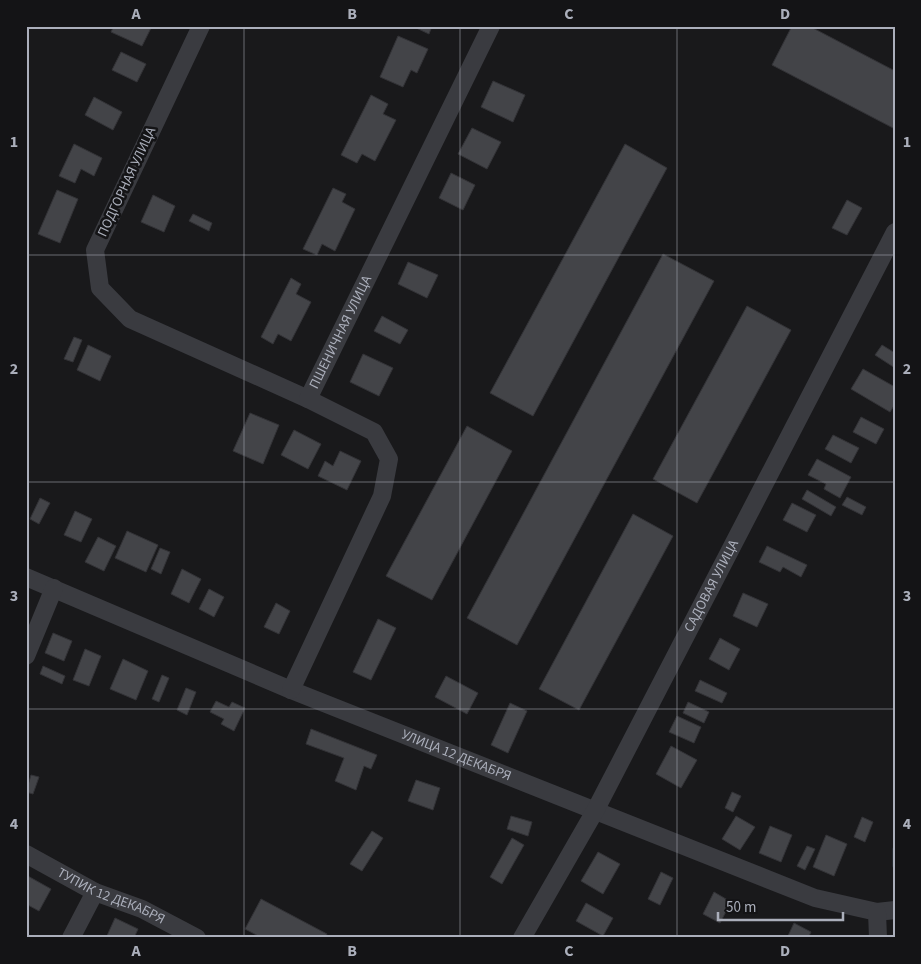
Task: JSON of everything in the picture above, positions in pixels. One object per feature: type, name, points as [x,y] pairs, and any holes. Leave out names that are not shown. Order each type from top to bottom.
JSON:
[{"type":"street","name":"ПОДГОРНАЯ УЛИЦА","points":[[201,26],[96,250],[100,288],[130,319],[308,399]]},
{"type":"street","name":"ПШЕНИЧНАЯ УЛИЦА","points":[[291,690],[382,496],[389,459],[374,432],[308,399],[491,26]]},
{"type":"street","name":"САДОВАЯ УЛИЦА","points":[[522,938],[595,811],[895,232]]},
{"type":"street","name":"УЛИЦА 12 ДЕКАБРЯ","points":[[26,577],[291,690],[816,898],[888,911]]},
{"type":"street","points":[[26,656],[54,588]]},
{"type":"street","name":"ТУПИК 12 ДЕКАБРЯ","points":[[26,854],[95,892],[142,909],[197,938]]},
{"type":"street","points":[[71,938],[95,892]]},
{"type":"street","points":[[878,938],[888,911]]},
{"type":"building","points":[[114,26],[152,26],[142,46],[111,32]]},
{"type":"building","points":[[412,26],[432,26],[429,34]]},
{"type":"building","points":[[792,26],[809,26],[895,71],[895,129],[772,65]]},
{"type":"building","points":[[398,36],[428,49],[417,73],[411,70],[403,87],[380,77]]},
{"type":"building","points":[[121,52],[146,64],[137,82],[112,70]]},
{"type":"building","points":[[493,81],[525,95],[513,122],[481,107]]},
{"type":"building","points":[[371,95],[388,104],[383,114],[396,120],[375,161],[362,154],[357,163],[341,155]]},
{"type":"building","points":[[94,97],[122,112],[113,130],[85,115]]},
{"type":"building","points":[[472,128],[501,142],[487,169],[458,154]]},
{"type":"building","points":[[74,144],[102,158],[94,176],[81,169],[75,183],[59,176]]},
{"type":"building","points":[[625,144],[667,168],[533,416],[490,393]]},
{"type":"building","points":[[451,173],[475,185],[463,210],[439,198]]},
{"type":"building","points":[[333,188],[346,194],[342,202],[355,209],[335,251],[322,244],[317,255],[303,249]]},
{"type":"building","points":[[57,190],[78,199],[60,243],[38,234]]},
{"type":"building","points":[[153,195],[175,206],[164,232],[141,222]]},
{"type":"building","points":[[847,200],[862,208],[847,235],[832,228]]},
{"type":"building","points":[[193,214],[212,223],[209,231],[189,221]]},
{"type":"building","points":[[663,254],[714,281],[517,645],[467,618]]},
{"type":"building","points":[[408,262],[438,275],[427,298],[398,284]]},
{"type":"building","points":[[291,278],[301,284],[296,294],[311,302],[291,341],[278,334],[273,344],[261,337]]},
{"type":"building","points":[[747,306],[791,330],[697,503],[653,479]]},
{"type":"building","points":[[382,316],[408,330],[400,344],[374,331]]},
{"type":"building","points":[[74,337],[82,340],[73,362],[64,359]]},
{"type":"building","points":[[88,345],[111,356],[100,381],[77,370]]},
{"type":"building","points":[[882,345],[895,353],[895,368],[875,355]]},
{"type":"building","points":[[363,354],[393,368],[379,396],[350,382]]},
{"type":"building","points":[[863,369],[895,387],[895,404],[890,412],[851,389]]},
{"type":"building","points":[[250,413],[279,425],[263,464],[233,451]]},
{"type":"building","points":[[861,417],[884,429],[876,444],[853,432]]},
{"type":"building","points":[[467,426],[512,451],[432,600],[386,576]]},
{"type":"building","points":[[294,430],[321,444],[308,469],[281,455]]},
{"type":"building","points":[[833,435],[859,448],[851,463],[825,449]]},
{"type":"building","points":[[340,451],[361,461],[347,490],[318,476],[325,461],[333,466]]},
{"type":"building","points":[[817,459],[851,477],[840,498],[824,489],[826,484],[808,475]]},
{"type":"building","points":[[807,490],[836,507],[831,516],[802,499]]},
{"type":"building","points":[[847,497],[866,507],[862,515],[842,505]]},
{"type":"building","points":[[40,498],[50,503],[39,524],[30,519]]},
{"type":"building","points":[[792,503],[816,515],[807,532],[783,520]]},
{"type":"building","points":[[75,511],[92,519],[81,542],[64,535]]},
{"type":"building","points":[[633,514],[673,536],[579,710],[539,689]]},
{"type":"building","points":[[127,531],[158,545],[146,572],[115,558]]},
{"type":"building","points":[[98,537],[116,546],[104,571],[85,562]]},
{"type":"building","points":[[767,546],[807,565],[801,577],[783,567],[780,572],[759,562]]},
{"type":"building","points":[[160,548],[170,552],[161,574],[151,569]]},
{"type":"building","points":[[182,569],[201,579],[189,603],[171,594]]},
{"type":"building","points":[[209,589],[224,597],[214,617],[199,609]]},
{"type":"building","points":[[743,593],[768,604],[757,627],[733,616]]},
{"type":"building","points":[[276,603],[290,611],[279,634],[264,627]]},
{"type":"building","points":[[378,619],[396,628],[371,680],[353,672]]},
{"type":"building","points":[[53,633],[72,641],[64,661],[45,653]]},
{"type":"building","points":[[720,638],[740,649],[729,670],[709,659]]},
{"type":"building","points":[[85,649],[101,656],[89,686],[73,680]]},
{"type":"building","points":[[123,659],[148,671],[136,700],[110,689]]},
{"type":"building","points":[[43,666],[65,676],[62,684],[40,674]]},
{"type":"building","points":[[162,675],[169,678],[159,702],[152,699]]},
{"type":"building","points":[[446,676],[478,693],[467,714],[435,697]]},
{"type":"building","points":[[700,680],[727,693],[722,703],[695,691]]},
{"type":"building","points":[[186,688],[196,692],[187,715],[177,710]]},
{"type":"building","points":[[216,701],[229,707],[232,702],[245,708],[234,731],[221,724],[224,719],[210,712]]},
{"type":"building","points":[[688,702],[709,712],[704,723],[683,713]]},
{"type":"building","points":[[510,703],[527,711],[508,753],[491,745]]},
{"type":"building","points":[[677,716],[701,727],[694,743],[669,732]]},
{"type":"building","points":[[311,729],[377,755],[371,769],[364,766],[356,790],[335,781],[344,758],[306,744]]},
{"type":"building","points":[[671,746],[697,760],[681,788],[656,774]]},
{"type":"building","points":[[31,775],[39,777],[33,794],[26,792]]},
{"type":"building","points":[[416,780],[440,788],[433,810],[408,801]]},
{"type":"building","points":[[732,792],[741,796],[733,812],[725,808]]},
{"type":"building","points":[[511,816],[532,822],[528,836],[507,829]]},
{"type":"building","points":[[736,816],[755,827],[740,850],[722,839]]},
{"type":"building","points":[[862,817],[873,822],[865,842],[854,837]]},
{"type":"building","points":[[770,826],[792,835],[781,862],[759,853]]},
{"type":"building","points":[[372,831],[383,838],[362,871],[350,864]]},
{"type":"building","points":[[826,835],[847,844],[834,876],[813,867]]},
{"type":"building","points":[[512,838],[524,845],[502,884],[490,877]]},
{"type":"building","points":[[807,846],[815,849],[805,870],[797,866]]},
{"type":"building","points":[[598,852],[620,864],[603,894],[581,881]]},
{"type":"building","points":[[661,872],[673,878],[660,905],[648,899]]},
{"type":"building","points":[[26,875],[51,889],[39,911],[26,904]]},
{"type":"building","points":[[714,892],[731,902],[720,923],[703,914]]},
{"type":"building","points":[[261,899],[327,934],[325,938],[262,938],[245,929]]},
{"type":"building","points":[[586,903],[613,918],[603,936],[576,921]]},
{"type":"building","points":[[115,918],[138,929],[134,938],[106,938]]},
{"type":"building","points":[[794,923],[811,932],[808,938],[787,938]]},
{"type":"waterway","points":[[895,849],[895,866]]}]
